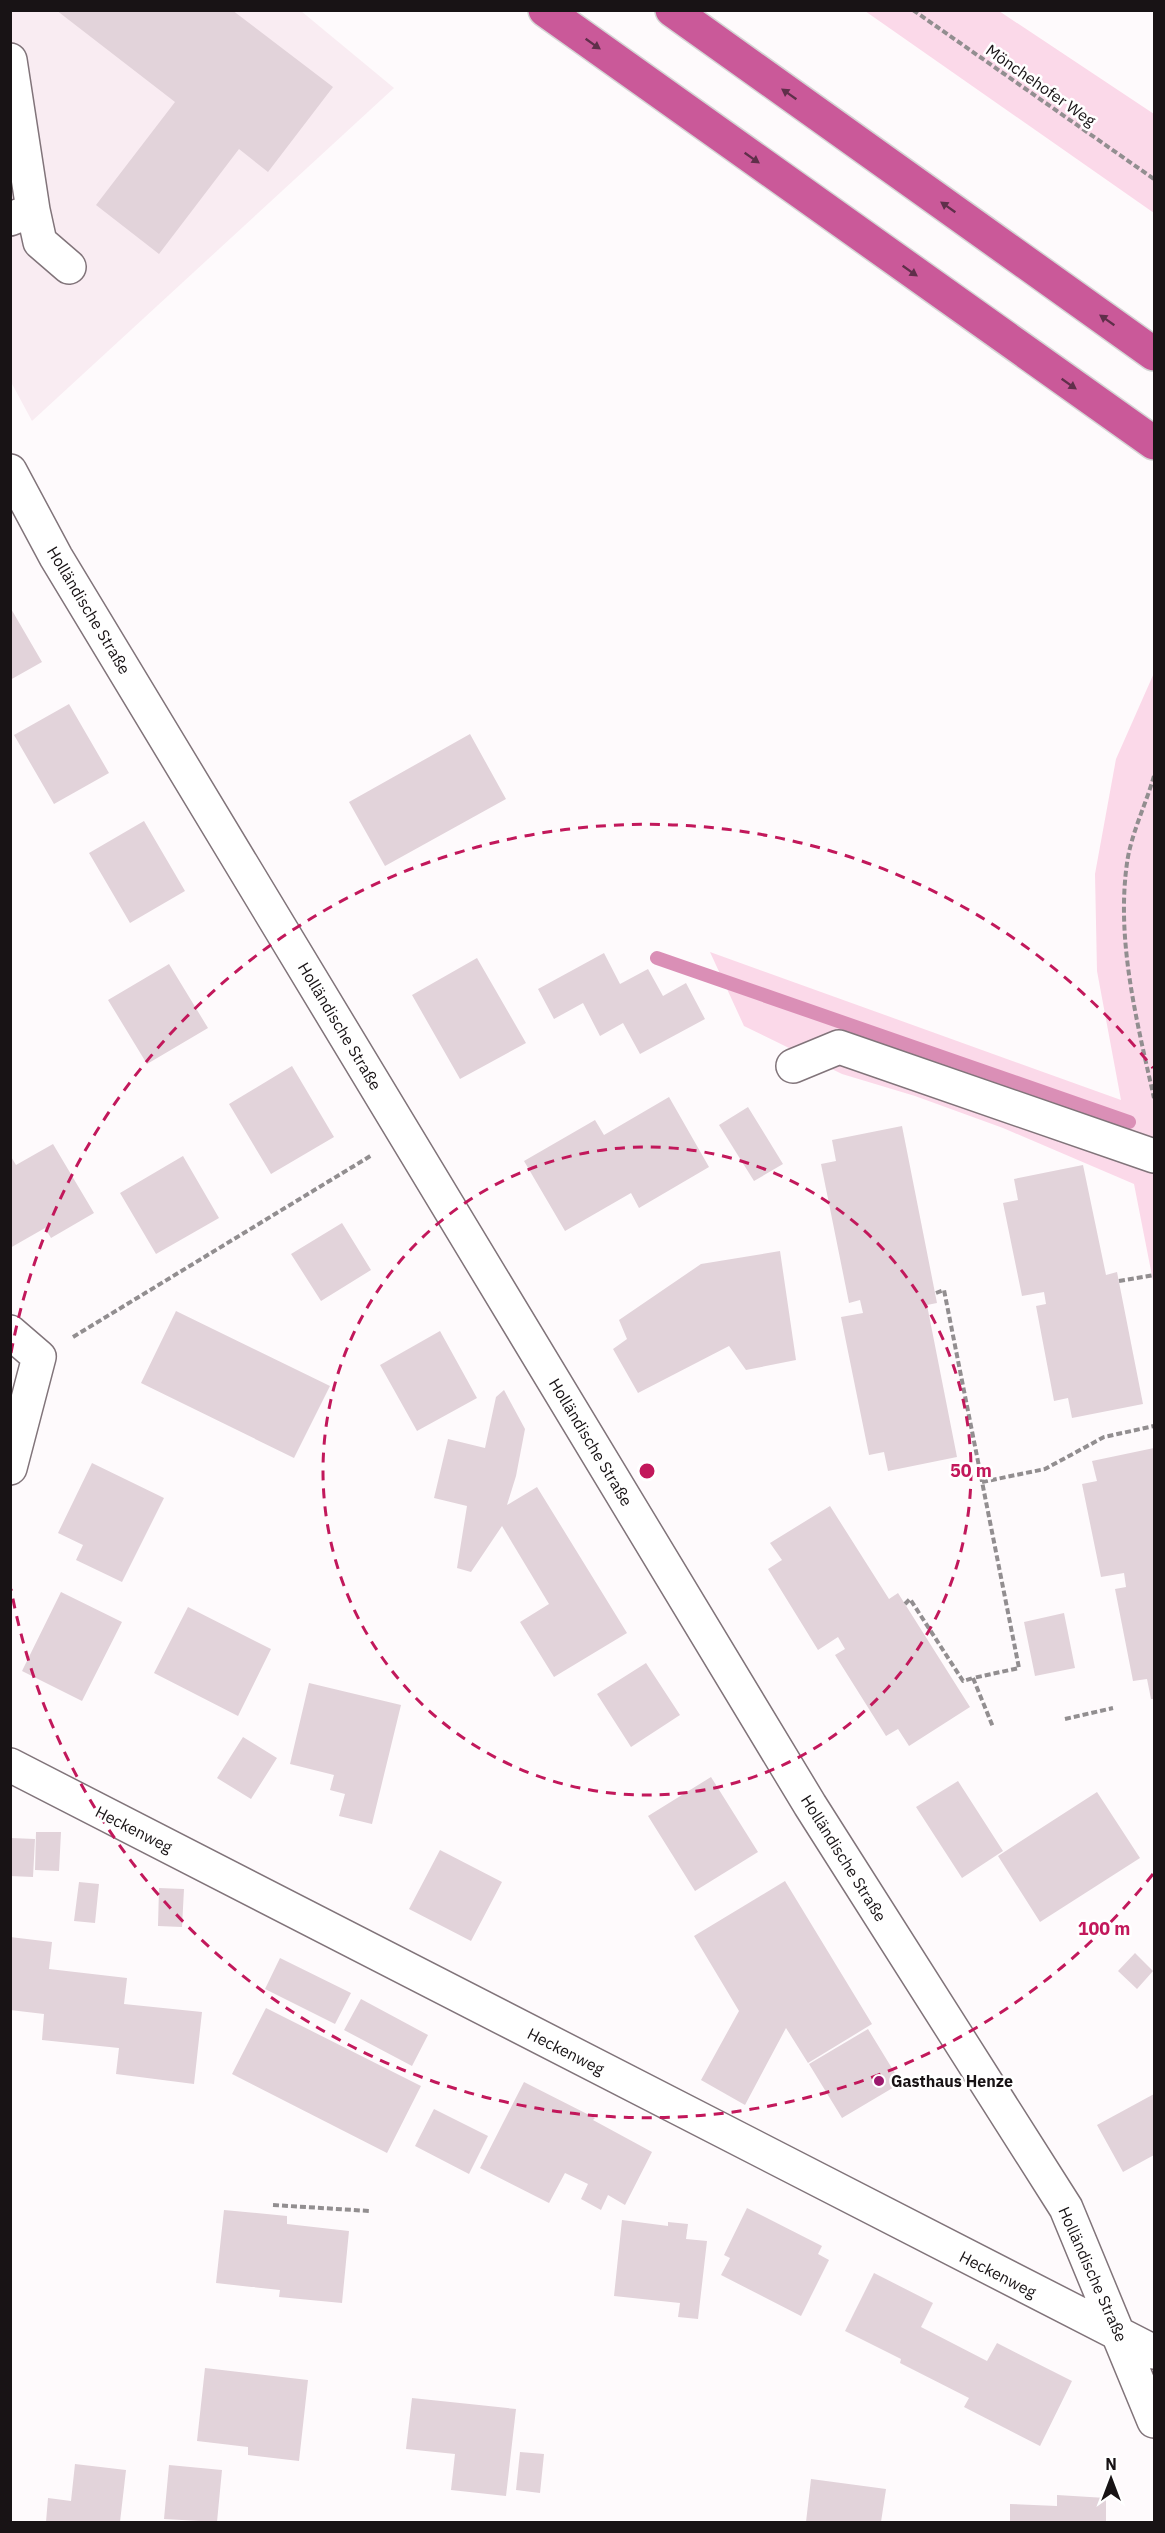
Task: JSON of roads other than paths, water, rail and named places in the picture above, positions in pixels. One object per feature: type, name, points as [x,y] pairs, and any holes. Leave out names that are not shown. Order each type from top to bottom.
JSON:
[{"type":"highway","points":[[545,10],[1155,443]]},
{"type":"highway","points":[[672,10],[1155,354]]},
{"type":"street","points":[[10,60],[22,215],[40,242],[69,267]]},
{"type":"street","name":"Holländische Straße","points":[[10,471],[56,558],[810,1805],[1066,2208],[1155,2421]]},
{"type":"street","points":[[793,1066],[839,1047],[1155,1155]]},
{"type":"street","points":[[10,1332],[39,1357],[10,1468]]},
{"type":"street","name":"Heckenweg","points":[[10,1765],[1121,2337],[1155,2352]]},
{"type":"waterway","points":[[657,958],[1129,1122]]},
{"type":"place","name":"Gasthaus Henze","points":[[879,2081]]}]
